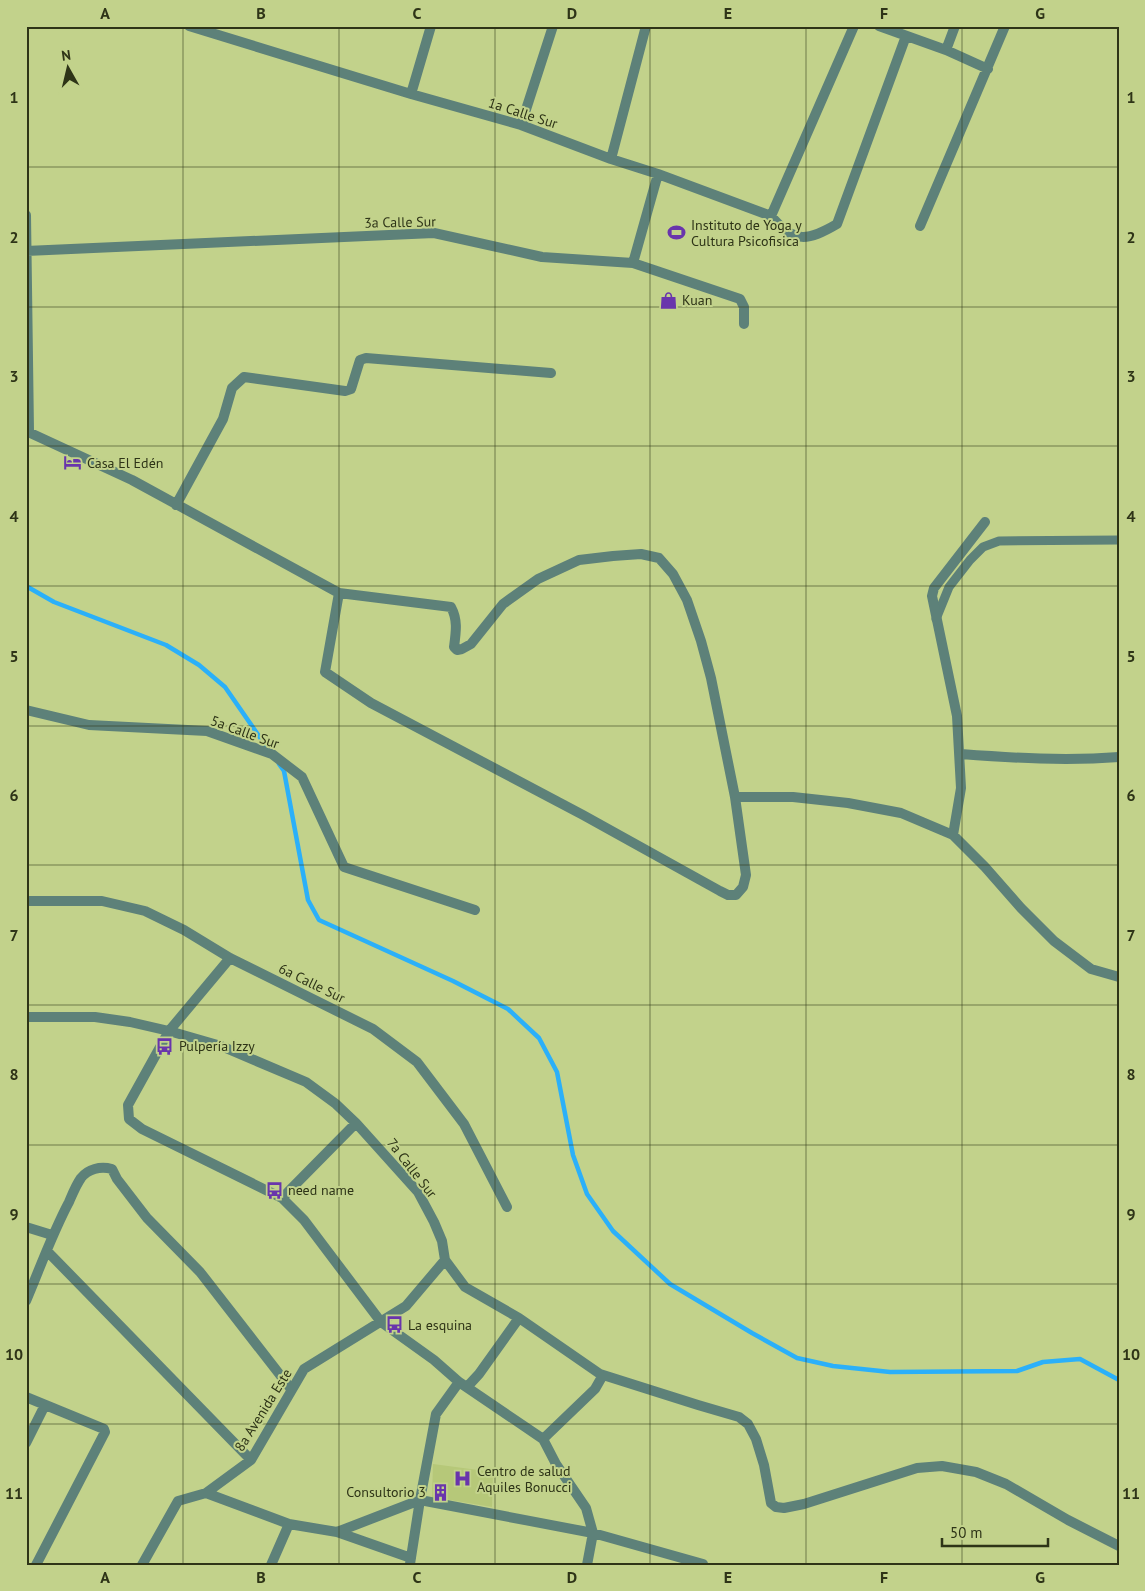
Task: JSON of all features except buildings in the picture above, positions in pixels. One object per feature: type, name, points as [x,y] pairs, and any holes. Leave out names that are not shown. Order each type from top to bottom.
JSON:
[{"type":"street","name":"1a Calle Sur","points":[[190,26],[411,94],[521,124],[771,216],[790,234],[803,237],[819,234],[837,224],[906,36]]},
{"type":"street","points":[[411,94],[431,26]]},
{"type":"street","points":[[521,124],[553,26]]},
{"type":"street","points":[[612,159],[646,26]]},
{"type":"street","points":[[771,216],[854,26]]},
{"type":"street","points":[[879,26],[946,50],[988,69]]},
{"type":"street","points":[[946,50],[954,26]]},
{"type":"street","points":[[920,226],[1005,26]]},
{"type":"street","points":[[633,263],[658,174]]},
{"type":"street","points":[[26,214],[28,431],[132,480],[339,593],[451,607],[455,615],[457,628],[454,647],[457,650],[471,644],[503,604],[538,579],[579,560],[641,554],[659,558],[673,574],[687,600],[711,678],[735,798],[746,875],[743,887],[736,894],[728,895],[583,815],[371,703],[325,672],[339,593]]},
{"type":"street","name":"3a Calle Sur","points":[[27,251],[434,234],[542,257],[633,263],[740,299],[744,307],[744,324]]},
{"type":"street","points":[[176,505],[223,419],[232,388],[244,377],[345,391],[351,389],[360,360],[366,358],[550,373]]},
{"type":"street","points":[[953,836],[961,788],[961,754],[957,716],[932,601],[934,588],[985,522]]},
{"type":"street","name":"5a Calle Sur","points":[[26,710],[89,725],[207,731],[272,754],[302,777],[344,867],[475,910]]},
{"type":"street","points":[[961,754],[1041,759],[1119,757]]},
{"type":"street","points":[[735,798],[793,797],[848,803],[901,813],[953,836],[985,867],[1021,908],[1054,941],[1091,969],[1119,977]]},
{"type":"street","name":"6a Calle Sur","points":[[26,901],[102,901],[146,911],[184,930],[230,958],[373,1029],[418,1062],[464,1124],[508,1207]]},
{"type":"street","points":[[230,958],[169,1031],[128,1105],[129,1120],[142,1129],[282,1198],[304,1220],[381,1322],[434,1360],[463,1384],[543,1439],[556,1464],[586,1508],[593,1533],[587,1565]]},
{"type":"street","name":"7a Calle Sur","points":[[26,1018],[95,1017],[130,1022],[221,1046],[306,1082],[336,1104],[356,1122],[418,1192],[442,1241],[444,1260],[465,1287],[519,1318],[603,1375],[739,1417],[748,1424],[756,1439],[764,1465],[771,1503],[776,1507],[784,1508],[804,1504],[916,1468],[942,1466],[976,1472],[1006,1484],[1068,1520],[1119,1546]]},
{"type":"street","points":[[282,1198],[356,1122]]},
{"type":"street","points":[[26,1301],[52,1235],[81,1177],[93,1169],[103,1167],[112,1169],[116,1179],[147,1218],[200,1272],[291,1389]]},
{"type":"street","points":[[26,1227],[52,1235]]},
{"type":"street","points":[[47,1251],[251,1460]]},
{"type":"street","name":"8a Avenida Este","points":[[142,1565],[178,1501],[206,1493],[251,1460],[304,1369],[406,1306],[444,1260]]},
{"type":"street","points":[[206,1493],[289,1524],[337,1532],[411,1561],[436,1414],[463,1384],[479,1374],[519,1318]]},
{"type":"street","points":[[543,1439],[594,1389],[603,1375]]},
{"type":"street","points":[[26,1397],[104,1429],[105,1432],[36,1565]]},
{"type":"street","points":[[26,1443],[44,1405]]},
{"type":"street","points":[[337,1532],[420,1500],[593,1533],[703,1564]]},
{"type":"street","points":[[271,1565],[289,1524]]},
{"type":"lane","points":[[936,619],[949,587],[970,560],[983,548],[999,541],[1119,540]]},
{"type":"shaded area","name":"Centro de salud Aquiles Bonucci","points":[[433,1464],[493,1472],[492,1507],[432,1497]]},
{"type":"waterway","points":[[26,586],[54,602],[166,645],[199,665],[225,687],[270,752]]},
{"type":"waterway","points":[[279,764],[284,771],[308,900],[319,920],[453,981],[508,1009],[539,1038],[557,1072],[573,1155],[587,1194],[613,1231],[670,1284],[797,1358],[833,1366],[890,1372],[1017,1371],[1043,1362],[1080,1359],[1119,1380]]},
{"type":"place","name":"Instituto de Yoga y Cultura Psicofisica","points":[[677,233]]},
{"type":"place","name":"Kuan","points":[[668,300]]},
{"type":"place","name":"Casa El Edén","points":[[73,463]]},
{"type":"place","name":"Pulpería Izzy","points":[[165,1046]]},
{"type":"place","name":"need name","points":[[274,1190]]},
{"type":"place","name":"La esquina","points":[[394,1325]]},
{"type":"place","name":"Centro de salud Aquiles Bonucci","points":[[463,1479]]},
{"type":"place","name":"Consultorio 3","points":[[440,1492]]}]
